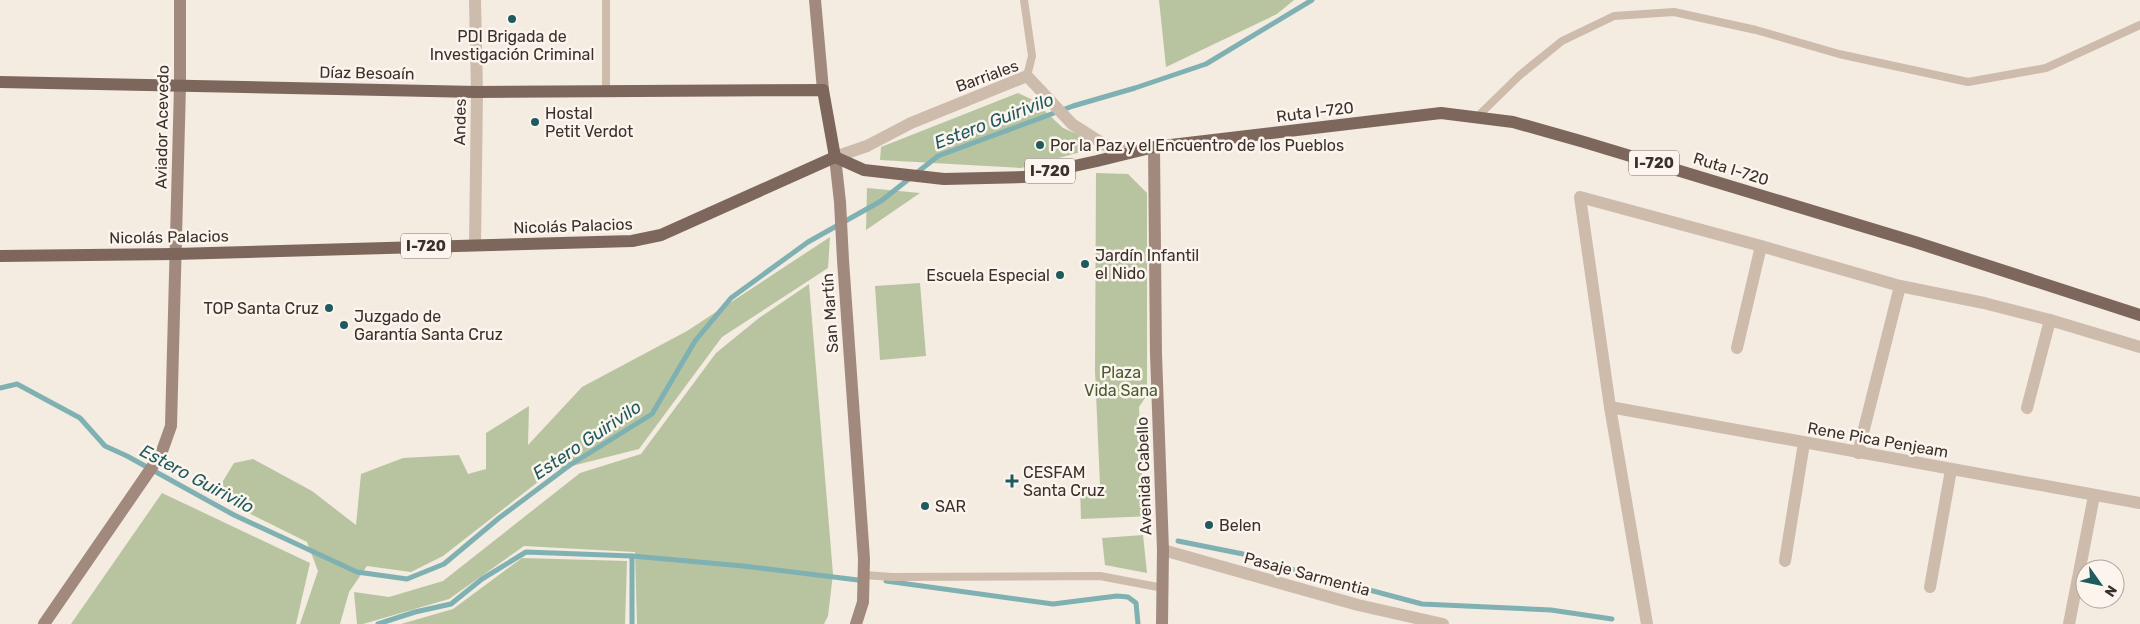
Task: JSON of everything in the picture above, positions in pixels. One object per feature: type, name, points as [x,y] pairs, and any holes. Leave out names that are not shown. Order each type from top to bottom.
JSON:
[{"type":"main road","name":"Díaz Besoaín","points":[[0,82],[477,92],[823,90]]},
{"type":"main road","name":"San Martín","points":[[823,90],[835,157]]},
{"type":"main road","name":"Ruta I-720","points":[[1154,147],[1441,113],[1513,122],[1915,242],[2140,314]]},
{"type":"main road","name":"I-720","points":[[835,157],[864,170],[944,179],[1024,176],[1097,162],[1154,147]]},
{"type":"main road","name":"Nicolás Palacios","points":[[0,256],[175,254],[475,244],[632,242],[661,235],[835,157]]},
{"type":"street","name":"Aviador Acevedo","points":[[44,624],[161,454],[168,435],[172,416],[180,86],[180,0]]},
{"type":"street","name":"Andes","points":[[475,0],[477,92],[475,244]]},
{"type":"street","name":"San Martín","points":[[815,0],[823,90]]},
{"type":"street","name":"Barriales","points":[[835,157],[867,146],[911,122],[1027,76],[1072,124],[1105,145],[1134,151]]},
{"type":"street","name":"Avenida Cabello","points":[[1154,147],[1156,354],[1163,550],[1162,624]]},
{"type":"street","name":"San Martín","points":[[835,157],[840,202],[842,260],[864,575],[863,602],[856,624]]},
{"type":"street","points":[[1647,624],[1610,407],[1580,197],[1900,286],[1984,303],[2050,320],[2140,347]]},
{"type":"street","points":[[1736,348],[1761,246]]},
{"type":"street","points":[[1858,453],[1900,286]]},
{"type":"street","points":[[2027,408],[2050,320]]},
{"type":"street","name":"Rene Pica Penjeam","points":[[1610,407],[2140,503]]},
{"type":"street","points":[[1785,561],[1804,443]]},
{"type":"street","points":[[1930,587],[1951,470]]},
{"type":"street","points":[[2069,624],[2094,496]]},
{"type":"street","name":"Pasaje Sarmentia","points":[[1163,550],[1258,578],[1437,624]]},
{"type":"lane","points":[[606,0],[606,91]]},
{"type":"lane","points":[[1024,0],[1032,56],[1027,76]]},
{"type":"lane","points":[[1476,118],[1520,75],[1562,40],[1614,16],[1674,12],[1756,30],[1839,54],[1968,82],[2046,68],[2140,25]]},
{"type":"lane","points":[[864,575],[892,577],[1100,576],[1163,588]]},
{"type":"green space","points":[[1159,0],[1294,0],[1277,14],[1166,67]]},
{"type":"green space","points":[[1018,93],[1033,100],[1063,128],[1082,136],[1092,149],[1021,168],[880,160],[881,147]]},
{"type":"green space","name":"Plaza Vida Sana","points":[[1096,173],[1128,174],[1147,193],[1147,395],[1139,407],[1142,475],[1149,484],[1152,516],[1081,519],[1080,487],[1100,485],[1095,371]]},
{"type":"green space","points":[[867,188],[920,193],[866,230]]},
{"type":"green space","points":[[830,237],[828,268],[722,337],[639,449],[552,471],[443,556],[411,572],[367,566],[349,592],[340,624],[300,624],[318,571],[307,542],[224,501],[223,481],[234,463],[253,459],[312,491],[356,525],[361,474],[403,458],[459,455],[468,474],[486,469],[486,433],[529,406],[528,445],[582,387],[687,331]]},
{"type":"green space","points":[[920,283],[926,356],[880,360],[875,286]]},
{"type":"green space","points":[[809,284],[833,574],[828,616],[824,624],[637,624],[635,552],[524,546],[449,599],[363,624],[357,624],[354,592],[389,597],[443,581],[580,473],[641,454],[716,353],[759,318]]},
{"type":"green space","points":[[162,493],[310,563],[296,624],[71,624]]},
{"type":"green space","points":[[1143,535],[1147,573],[1105,565],[1102,538]]},
{"type":"green space","points":[[522,558],[627,561],[625,624],[401,624],[453,609]]},
{"type":"waterway","name":"Estero Guirivilo","points":[[0,388],[17,384],[80,418],[105,446],[127,456],[234,515],[357,572],[407,579],[444,564],[499,518],[570,465],[652,414],[695,341],[731,298],[808,242],[881,201],[938,156],[1073,106],[1135,88],[1206,64],[1312,0]]},
{"type":"waterway","points":[[1178,541],[1243,554],[1268,563],[1422,604],[1551,610],[1612,619]]},
{"type":"waterway","points":[[378,624],[415,612],[451,604],[482,579],[526,552],[632,556],[743,566],[858,580]]},
{"type":"waterway","points":[[632,556],[632,624]]},
{"type":"waterway","points":[[886,581],[1053,604],[1117,596],[1128,597],[1136,603],[1138,624]]},
{"type":"place","name":"PDI Brigada de Investigación Criminal","points":[[512,19]]},
{"type":"place","name":"Hostal Petit Verdot","points":[[535,122]]},
{"type":"place","name":"Por la Paz y el Encuentro de los Pueblos","points":[[1040,145]]},
{"type":"place","name":"Jardín Infantil el Nido","points":[[1085,264]]},
{"type":"place","name":"Escuela Especial","points":[[1060,275]]},
{"type":"place","name":"TOP Santa Cruz","points":[[329,308]]},
{"type":"place","name":"Juzgado de Garantía Santa Cruz","points":[[344,325]]},
{"type":"place","name":"CESFAM Santa Cruz","points":[[1012,481]]},
{"type":"place","name":"SAR","points":[[925,506]]},
{"type":"place","name":"Belen","points":[[1209,525]]}]
